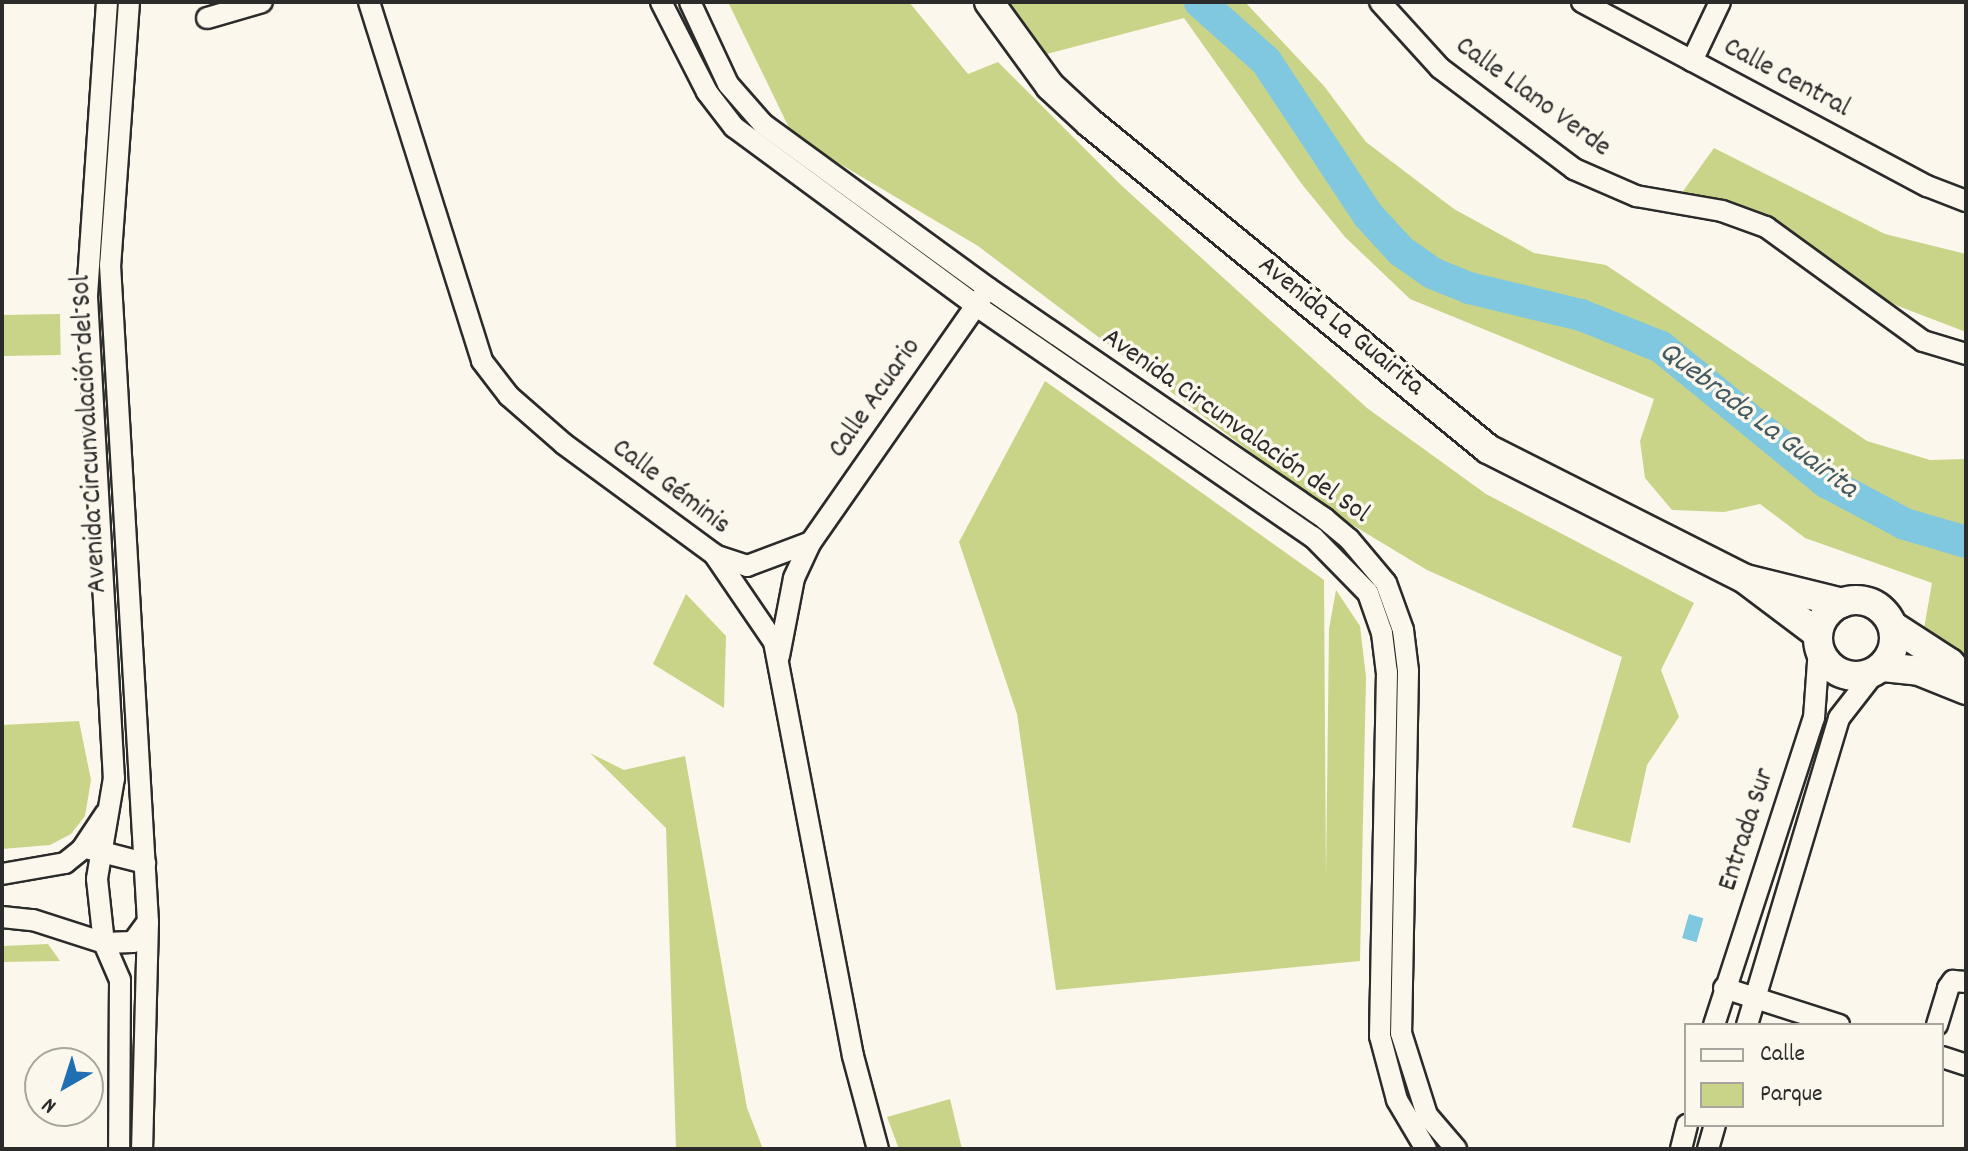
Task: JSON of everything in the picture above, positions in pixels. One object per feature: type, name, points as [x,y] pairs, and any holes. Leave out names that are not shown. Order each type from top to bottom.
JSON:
[{"type":"street","name":"Avenida Circunvalación del Sol","points":[[107,2],[87,297],[113,799],[92,850],[104,943],[120,980],[119,1149]]},
{"type":"street","name":"Avenida Circunvalación del Sol","points":[[129,2],[111,222],[115,382],[148,922],[142,1149]]},
{"type":"street","points":[[207,18],[262,2]]},
{"type":"street","name":"Calle Géminis","points":[[369,2],[482,361],[509,396],[564,444],[714,554],[760,616],[779,656],[853,1056],[878,1149]]},
{"type":"street","name":"Avenida Circunvalación del Sol","points":[[661,2],[707,92],[734,127],[975,305],[1313,537],[1368,593],[1382,633],[1387,672],[1379,1024],[1397,1100],[1426,1149]]},
{"type":"street","name":"Avenida Circunvalación del Sol","points":[[690,2],[728,84],[763,124],[988,288],[1325,519],[1349,539],[1386,583],[1403,630],[1408,671],[1401,1033],[1427,1115],[1456,1149]]},
{"type":"street","name":"Avenida La Guairita","points":[[989,2],[1042,76],[1090,123],[1488,449],[1745,579],[1842,603],[1873,603],[1893,626],[1950,663],[1966,681]]},
{"type":"street","name":"Calle Llano Verde","points":[[1380,2],[1413,45],[1574,169],[1636,196],[1722,211],[1766,227],[1923,341],[1966,354]]},
{"type":"street","name":"Calle Central","points":[[1582,2],[1927,186],[1966,201]]},
{"type":"street","points":[[1692,61],[1720,2]]},
{"type":"street","name":"Calle Acuario","points":[[779,656],[794,578],[811,542],[988,288]]},
{"type":"street","points":[[92,381],[115,382]]},
{"type":"street","points":[[1313,537],[1325,519]]},
{"type":"street","points":[[714,554],[747,566],[811,542]]},
{"type":"street","name":"Avenida La Guairita","points":[[1745,579],[1819,642],[1837,672],[1855,677],[1878,670],[1919,671],[1966,690]]},
{"type":"street","points":[[1819,642],[1828,612],[1842,603]]},
{"type":"street","points":[[1878,670],[1894,648],[1893,626]]},
{"type":"street","name":"Entrada Sur","points":[[1715,1023],[1814,718],[1819,642]]},
{"type":"street","name":"Entrada Sur","points":[[1748,1023],[1839,718],[1878,670]]},
{"type":"street","name":"Avenida Circunvalación del Sol","points":[[2,874],[56,867],[92,850]]},
{"type":"street","points":[[92,850],[145,863]]},
{"type":"street","points":[[2,917],[33,920],[104,943],[133,942],[148,922]]},
{"type":"street","points":[[1938,1023],[1948,988],[1953,981],[1966,982]]},
{"type":"street","points":[[1724,988],[1833,1023]]},
{"type":"street","points":[[1944,1058],[1966,1065]]},
{"type":"street","points":[[1681,1149],[1686,1127]]},
{"type":"street","points":[[1708,1149],[1714,1127]]},
{"type":"green space","points":[[728,2],[909,2],[968,74],[998,62],[1122,186],[1367,408],[1486,494],[1694,603],[1661,670],[1679,717],[1647,765],[1630,843],[1572,827],[1622,657],[1427,570],[1326,509],[978,246],[793,136]]},
{"type":"green space","points":[[1004,2],[1245,2],[1324,86],[1366,142],[1454,209],[1534,253],[1606,265],[1867,441],[1930,460],[1966,459],[1966,669],[1923,634],[1932,583],[1805,538],[1760,504],[1724,512],[1672,510],[1645,478],[1640,441],[1654,399],[1410,299],[1345,237],[1301,183],[1184,18],[1043,55]]},
{"type":"green space","points":[[1714,148],[1885,234],[1966,254],[1966,332],[1898,306],[1681,194]]},
{"type":"green space","points":[[60,314],[61,355],[3,356],[2,315]]},
{"type":"green space","points":[[1045,381],[1324,580],[1326,877],[1329,629],[1336,590],[1360,626],[1366,677],[1360,961],[1056,990],[1017,714],[959,542]]},
{"type":"green space","points":[[686,594],[726,636],[724,708],[653,664]]},
{"type":"green space","points":[[79,721],[91,780],[85,816],[71,834],[50,845],[2,849],[2,725]]},
{"type":"green space","points":[[590,753],[624,770],[685,756],[747,1108],[763,1149],[676,1149],[666,828]]},
{"type":"green space","points":[[48,944],[60,961],[2,962],[2,946]]},
{"type":"green space","points":[[950,1099],[962,1149],[899,1149],[887,1117]]},
{"type":"water","points":[[1689,914],[1703,918],[1697,942],[1682,938]]},
{"type":"waterway","name":"Quebrada La Guairita","points":[[1200,2],[1266,61],[1368,215],[1401,251],[1432,273],[1469,288],[1581,315],[1661,347],[1826,482],[1905,524],[1966,542]]}]
